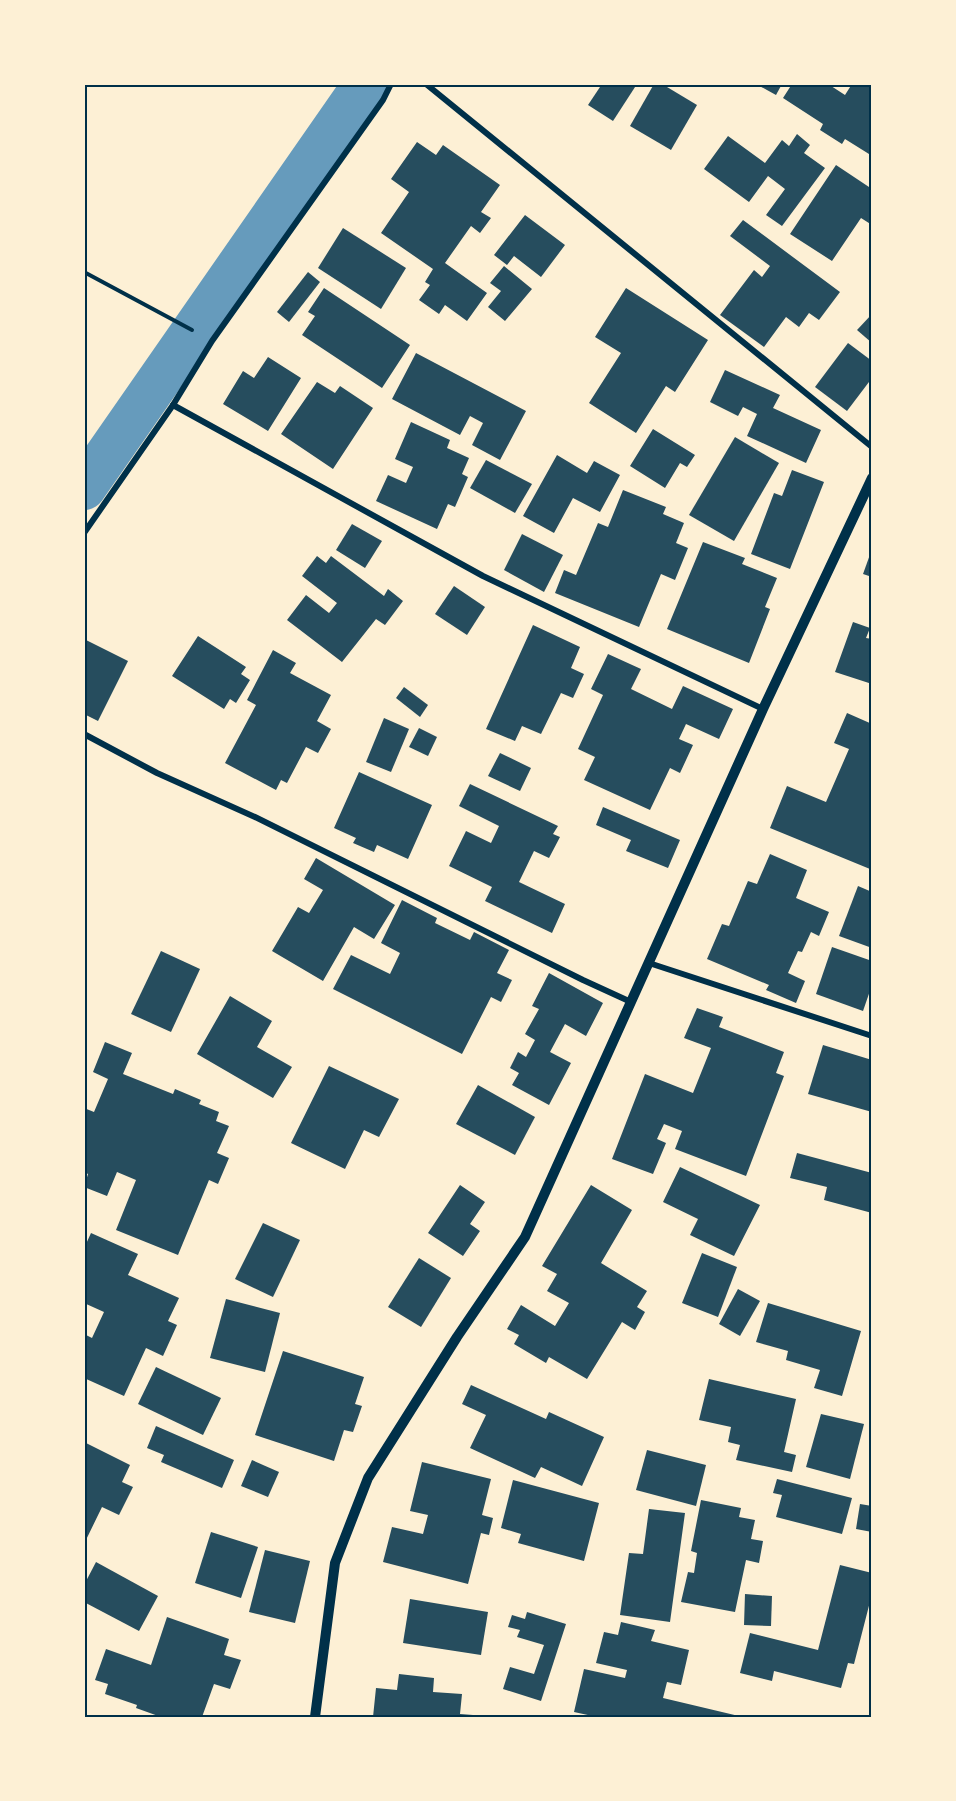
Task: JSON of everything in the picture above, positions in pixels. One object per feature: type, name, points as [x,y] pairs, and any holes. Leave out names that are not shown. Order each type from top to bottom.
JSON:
[{"type":"street","points":[[84,533],[173,405],[212,341],[392,84]]},
{"type":"street","points":[[426,84],[872,447]]},
{"type":"street","points":[[173,405],[483,576],[763,709]]},
{"type":"street","points":[[315,1717],[335,1563],[368,1478],[457,1338],[525,1237],[763,709],[872,478]]},
{"type":"street","points":[[84,734],[157,773],[255,817],[631,1002]]},
{"type":"street","points":[[649,963],[872,1036]]},
{"type":"path","points":[[84,272],[212,341]]},
{"type":"building","points":[[602,84],[637,84],[613,121],[588,105]]},
{"type":"building","points":[[654,84],[662,84],[697,105],[671,150],[630,126]]},
{"type":"building","points":[[756,84],[782,84],[776,95]]},
{"type":"building","points":[[792,84],[828,84],[845,95],[852,84],[872,84],[872,150],[869,154],[845,139],[842,144],[820,130],[823,124],[783,98]]},
{"type":"building","points":[[797,134],[810,145],[804,153],[825,168],[782,226],[766,215],[785,189],[768,176],[749,202],[704,169],[728,136],[765,163],[782,140],[789,146]]},
{"type":"building","points":[[417,142],[436,155],[443,145],[500,185],[481,212],[491,218],[480,233],[471,226],[445,263],[487,293],[467,321],[445,305],[439,314],[419,300],[430,285],[425,282],[433,269],[381,233],[409,192],[391,179]]},
{"type":"building","points":[[836,165],[872,189],[872,225],[861,218],[832,261],[790,234]]},
{"type":"building","points":[[525,215],[565,245],[541,277],[514,256],[507,265],[494,255]]},
{"type":"building","points":[[743,220],[840,292],[819,320],[809,313],[799,327],[786,317],[764,347],[720,315],[754,270],[762,277],[770,266],[730,236]]},
{"type":"building","points":[[343,228],[406,268],[381,309],[318,268]]},
{"type":"building","points":[[504,266],[532,289],[505,321],[488,307],[501,291],[490,283]]},
{"type":"building","points":[[308,272],[320,282],[289,322],[277,312]]},
{"type":"building","points":[[324,288],[410,345],[382,388],[302,335],[315,316],[308,312]]},
{"type":"building","points":[[626,288],[708,340],[675,392],[666,386],[636,433],[589,403],[621,353],[595,337]]},
{"type":"building","points":[[872,314],[872,343],[857,330]]},
{"type":"building","points":[[848,343],[872,361],[872,378],[847,411],[815,387]]},
{"type":"building","points":[[416,353],[526,411],[500,460],[472,445],[483,423],[470,416],[460,435],[392,399]]},
{"type":"building","points":[[268,357],[301,378],[268,431],[223,404],[243,371],[254,378]]},
{"type":"building","points":[[725,370],[780,395],[773,408],[821,430],[806,463],[747,436],[757,414],[743,407],[738,416],[710,402]]},
{"type":"building","points":[[317,382],[335,393],[340,386],[373,408],[333,469],[281,434]]},
{"type":"building","points":[[411,422],[450,440],[447,448],[469,458],[462,474],[468,477],[455,507],[448,504],[437,529],[376,501],[388,475],[406,483],[413,467],[395,459]]},
{"type":"building","points":[[653,429],[695,455],[687,467],[680,463],[665,488],[630,466]]},
{"type":"building","points":[[735,437],[779,463],[734,541],[689,515]]},
{"type":"building","points":[[557,455],[587,473],[594,461],[620,475],[600,512],[573,498],[554,533],[523,516]]},
{"type":"building","points":[[486,460],[532,484],[515,513],[470,488]]},
{"type":"building","points":[[792,470],[824,482],[790,569],[751,554],[774,493],[782,496]]},
{"type":"building","points":[[623,490],[666,507],[663,514],[684,523],[676,543],[688,548],[675,580],[661,574],[639,627],[555,593],[564,570],[576,575],[598,523],[608,527]]},
{"type":"building","points":[[352,524],[382,541],[365,568],[336,550]]},
{"type":"building","points":[[522,534],[563,555],[544,592],[504,570]]},
{"type":"building","points":[[703,542],[745,558],[742,564],[777,578],[765,607],[770,609],[749,663],[667,629]]},
{"type":"building","points":[[872,549],[872,577],[863,574]]},
{"type":"building","points":[[317,556],[326,563],[331,556],[384,596],[388,589],[403,601],[385,625],[376,619],[342,662],[287,620],[306,595],[329,613],[337,603],[302,576]]},
{"type":"building","points":[[454,586],[485,607],[467,635],[435,614]]},
{"type":"building","points":[[853,622],[870,628],[866,638],[872,639],[872,684],[835,672]]},
{"type":"building","points":[[533,625],[580,647],[571,668],[584,674],[573,698],[561,693],[541,734],[522,726],[515,741],[486,729]]},
{"type":"building","points":[[198,636],[246,667],[241,674],[250,680],[236,703],[230,699],[224,709],[172,676]]},
{"type":"building","points":[[84,639],[128,661],[98,721],[84,714]]},
{"type":"building","points":[[273,650],[296,663],[290,673],[331,695],[317,721],[331,729],[318,753],[306,747],[287,783],[281,780],[276,790],[225,763],[256,705],[247,700]]},
{"type":"building","points":[[608,654],[641,669],[631,689],[672,709],[683,686],[733,709],[719,739],[686,724],[679,739],[693,745],[680,773],[670,768],[650,810],[584,780],[595,757],[578,749],[603,695],[591,689]]},
{"type":"building","points":[[404,687],[428,705],[420,717],[396,698]]},
{"type":"building","points":[[847,713],[872,724],[872,864],[870,869],[770,828],[787,786],[826,802],[849,749],[834,743]]},
{"type":"building","points":[[384,718],[409,729],[391,772],[366,762]]},
{"type":"building","points":[[419,728],[437,737],[428,756],[409,747]]},
{"type":"building","points":[[500,753],[531,768],[520,791],[488,776]]},
{"type":"building","points":[[359,772],[432,805],[408,859],[377,845],[374,852],[353,843],[356,838],[334,828]]},
{"type":"building","points":[[470,784],[558,826],[553,834],[560,837],[549,858],[534,851],[519,882],[565,904],[552,933],[485,901],[492,887],[449,866],[466,831],[491,843],[499,826],[459,806]]},
{"type":"building","points":[[603,807],[680,840],[668,868],[626,851],[631,840],[596,825]]},
{"type":"building","points":[[770,854],[807,870],[796,898],[829,912],[819,936],[811,932],[802,952],[798,951],[788,973],[805,981],[796,1003],[766,990],[769,985],[707,959],[722,924],[729,926],[748,881],[757,884]]},
{"type":"building","points":[[316,858],[395,905],[374,939],[354,927],[323,981],[272,951],[298,907],[309,913],[323,890],[304,879]]},
{"type":"building","points":[[858,886],[872,892],[872,948],[839,936]]},
{"type":"building","points":[[402,900],[437,918],[435,923],[470,940],[474,932],[509,950],[497,973],[512,980],[501,1002],[491,997],[462,1054],[333,989],[351,955],[390,974],[400,953],[381,943]]},
{"type":"building","points":[[832,947],[872,961],[872,985],[863,1011],[816,994]]},
{"type":"building","points":[[161,951],[200,969],[171,1032],[131,1014]]},
{"type":"building","points":[[549,973],[603,1003],[586,1036],[565,1024],[550,1052],[571,1063],[549,1105],[512,1085],[519,1073],[510,1068],[518,1052],[526,1057],[535,1040],[525,1034],[539,1009],[532,1006]]},
{"type":"building","points":[[230,996],[272,1021],[257,1047],[292,1067],[273,1098],[197,1054]]},
{"type":"building","points":[[697,1008],[723,1017],[719,1027],[784,1052],[776,1073],[784,1076],[746,1176],[675,1149],[682,1131],[664,1124],[657,1139],[666,1143],[653,1174],[612,1159],[645,1074],[693,1093],[711,1048],[684,1038]]},
{"type":"building","points":[[105,1042],[132,1053],[123,1074],[173,1094],[175,1089],[201,1100],[199,1104],[219,1112],[216,1121],[229,1126],[217,1153],[229,1158],[218,1184],[209,1180],[178,1255],[116,1230],[136,1180],[117,1172],[107,1196],[84,1187],[88,1174],[84,1172],[84,1108],[94,1112],[108,1079],[93,1072]]},
{"type":"building","points":[[823,1045],[872,1060],[872,1112],[808,1094]]},
{"type":"building","points":[[329,1066],[399,1099],[379,1137],[364,1130],[345,1169],[291,1143]]},
{"type":"building","points":[[478,1085],[535,1117],[515,1155],[456,1124]]},
{"type":"building","points":[[797,1153],[872,1173],[872,1213],[824,1200],[827,1187],[790,1178]]},
{"type":"building","points":[[680,1167],[760,1205],[734,1256],[690,1235],[698,1219],[663,1202]]},
{"type":"building","points":[[460,1185],[485,1202],[470,1224],[480,1231],[463,1256],[428,1233]]},
{"type":"building","points":[[591,1185],[632,1210],[601,1263],[647,1291],[637,1307],[645,1312],[635,1330],[622,1322],[587,1379],[549,1357],[546,1363],[514,1344],[519,1335],[507,1329],[521,1305],[555,1326],[569,1303],[547,1291],[557,1274],[542,1266]]},
{"type":"building","points":[[263,1223],[300,1240],[273,1297],[235,1279]]},
{"type":"building","points":[[91,1233],[138,1254],[128,1275],[179,1298],[168,1321],[177,1325],[163,1356],[146,1348],[124,1396],[84,1378],[84,1334],[92,1338],[104,1312],[84,1303],[84,1243],[86,1244]]},
{"type":"building","points":[[702,1253],[737,1267],[718,1317],[682,1303]]},
{"type":"building","points":[[419,1258],[451,1278],[421,1327],[388,1307]]},
{"type":"building","points":[[738,1289],[760,1301],[740,1336],[719,1324]]},
{"type":"building","points":[[226,1299],[280,1313],[265,1372],[210,1358]]},
{"type":"building","points":[[768,1303],[861,1331],[842,1396],[814,1388],[820,1370],[786,1360],[788,1351],[756,1342]]},
{"type":"building","points":[[283,1351],[364,1377],[355,1404],[362,1406],[353,1432],[344,1430],[334,1461],[255,1435]]},
{"type":"building","points":[[156,1367],[221,1398],[203,1435],[138,1404]]},
{"type":"building","points":[[709,1379],[796,1399],[784,1452],[796,1455],[792,1472],[736,1460],[740,1445],[728,1442],[731,1427],[699,1420]]},
{"type":"building","points":[[471,1385],[546,1419],[549,1412],[604,1437],[582,1486],[541,1467],[535,1478],[470,1448],[486,1415],[462,1404]]},
{"type":"building","points":[[821,1414],[864,1424],[850,1479],[806,1467]]},
{"type":"building","points":[[156,1426],[234,1460],[222,1488],[161,1462],[164,1455],[147,1448]]},
{"type":"building","points":[[84,1442],[130,1465],[122,1482],[133,1487],[119,1515],[102,1507],[84,1544]]},
{"type":"building","points":[[647,1450],[706,1465],[696,1506],[636,1490]]},
{"type":"building","points":[[252,1460],[279,1472],[268,1497],[241,1486]]},
{"type":"building","points":[[422,1462],[491,1479],[482,1515],[493,1518],[489,1535],[481,1533],[468,1584],[383,1562],[392,1527],[423,1534],[428,1515],[410,1511]]},
{"type":"building","points":[[777,1479],[852,1498],[842,1534],[776,1517],[782,1495],[773,1493]]},
{"type":"building","points":[[513,1480],[599,1503],[584,1561],[518,1543],[521,1534],[501,1528]]},
{"type":"building","points":[[701,1500],[741,1508],[739,1517],[755,1520],[751,1539],[763,1541],[759,1563],[746,1560],[735,1612],[681,1602],[688,1572],[694,1573],[697,1553],[691,1551]]},
{"type":"building","points":[[860,1504],[872,1506],[872,1532],[856,1529]]},
{"type":"building","points":[[649,1509],[685,1513],[670,1622],[620,1615],[629,1553],[643,1554]]},
{"type":"building","points":[[211,1532],[258,1547],[241,1598],[195,1583]]},
{"type":"building","points":[[265,1550],[310,1561],[295,1623],[249,1612]]},
{"type":"building","points":[[96,1562],[158,1596],[139,1631],[84,1602],[84,1585]]},
{"type":"building","points":[[840,1565],[872,1573],[872,1594],[854,1664],[848,1663],[841,1688],[774,1671],[772,1681],[740,1673],[750,1633],[818,1650]]},
{"type":"building","points":[[745,1594],[772,1596],[771,1626],[744,1625]]},
{"type":"building","points":[[410,1599],[488,1612],[481,1655],[403,1643]]},
{"type":"building","points":[[527,1612],[566,1624],[541,1701],[503,1689],[510,1667],[534,1674],[544,1645],[517,1637],[520,1630],[508,1627],[512,1615],[525,1619]]},
{"type":"building","points":[[167,1617],[229,1639],[224,1655],[241,1660],[230,1689],[214,1684],[202,1717],[161,1717],[136,1708],[137,1705],[105,1694],[108,1684],[95,1680],[106,1649],[151,1665]]},
{"type":"building","points":[[621,1622],[655,1630],[651,1641],[689,1650],[681,1685],[667,1682],[663,1698],[743,1717],[597,1717],[574,1712],[584,1669],[625,1678],[627,1670],[596,1663],[604,1632],[618,1635]]},
{"type":"building","points":[[399,1674],[434,1678],[433,1692],[462,1694],[460,1714],[473,1715],[473,1717],[373,1717],[376,1688],[397,1690]]},
{"type":"waterway","points":[[84,488],[365,84]]}]
